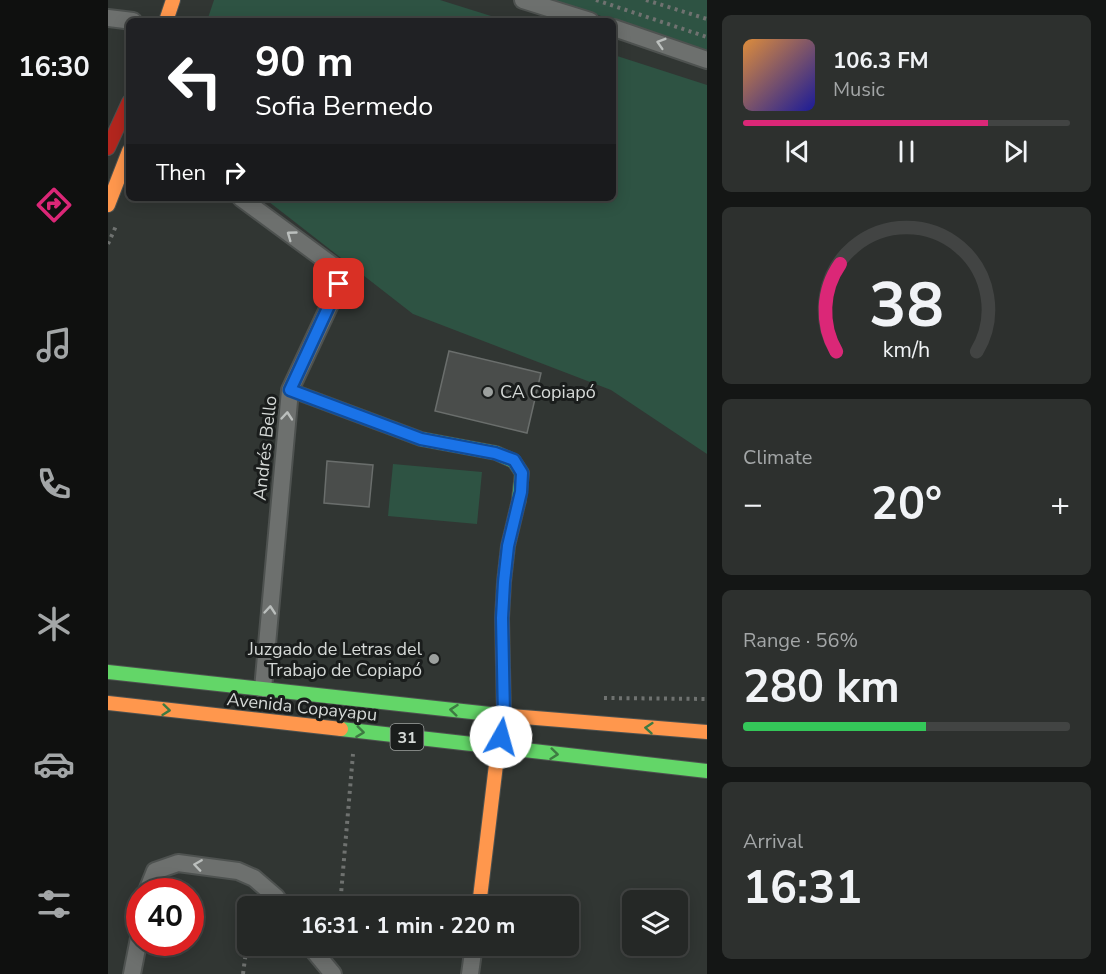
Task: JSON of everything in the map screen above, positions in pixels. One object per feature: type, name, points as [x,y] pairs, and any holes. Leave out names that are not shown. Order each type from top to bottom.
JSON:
[{"type":"main road","points":[[167,18],[173,0]]},
{"type":"main road","points":[[108,150],[126,109]]},
{"type":"main road","points":[[108,205],[126,159]]},
{"type":"main road","points":[[290,390],[421,439],[495,453],[514,460],[522,473],[521,492],[508,546],[502,609],[504,716],[480,896]]},
{"type":"main road","name":"Avenida Copayapu","points":[[108,672],[504,716],[707,732]]},
{"type":"main road","name":"Avenida Copayapu","points":[[108,704],[707,771]]},
{"type":"street","points":[[523,0],[580,18]]},
{"type":"street","points":[[108,18],[126,20]]},
{"type":"street","points":[[616,29],[707,60]]},
{"type":"street","points":[[108,150],[126,151]]},
{"type":"street","name":"Andrés Bello","points":[[245,201],[336,268],[340,276],[339,284],[290,390],[263,689]]},
{"type":"street","points":[[152,878],[155,871],[178,863],[238,871],[254,878],[275,896]]},
{"type":"street","points":[[132,974],[136,956]]},
{"type":"street","points":[[318,956],[333,974]]},
{"type":"street","points":[[470,974],[472,956]]},
{"type":"path","points":[[596,0],[707,37]]},
{"type":"path","points":[[646,0],[707,20]]},
{"type":"path","points":[[341,896],[355,731]]},
{"type":"path","points":[[243,974],[245,956]]},
{"type":"green space","points":[[214,0],[440,0],[497,18],[208,18]]},
{"type":"green space","points":[[551,0],[707,0],[707,50],[616,21],[616,18],[607,18]]},
{"type":"green space","points":[[616,56],[707,85],[707,454],[611,390],[413,314],[268,201],[616,201]]},
{"type":"green space","points":[[393,464],[482,472],[477,524],[388,516]]},
{"type":"building","name":"CA Copiapó","points":[[449,351],[541,373],[527,433],[435,411]]},
{"type":"building","points":[[327,461],[373,465],[369,507],[324,503]]},
{"type":"traffic: fast","points":[[290,390],[421,439],[496,453],[514,461],[522,473],[519,500]]},
{"type":"traffic: fast","points":[[108,672],[499,715]]},
{"type":"traffic: fast","points":[[341,729],[707,771]]},
{"type":"traffic: slow","points":[[167,18],[173,0]]},
{"type":"traffic: slow","points":[[108,205],[126,159]]},
{"type":"traffic: slow","points":[[480,896],[504,716],[502,618],[504,582],[508,546],[519,500]]},
{"type":"traffic: slow","points":[[108,703],[341,729]]},
{"type":"traffic: slow","points":[[499,715],[707,732]]},
{"type":"traffic: jam","points":[[108,148],[126,109]]},
{"type":"place","name":"CA Copiapó","points":[[488,392]]},
{"type":"place","name":"Juzgado de Letras del Trabajo de Copiapó","points":[[434,659]]},
{"type":"route","points":[[339,284],[290,390],[421,439],[495,453],[514,460],[522,473],[521,492],[508,546],[504,582],[502,618],[504,716],[501,737]]}]
